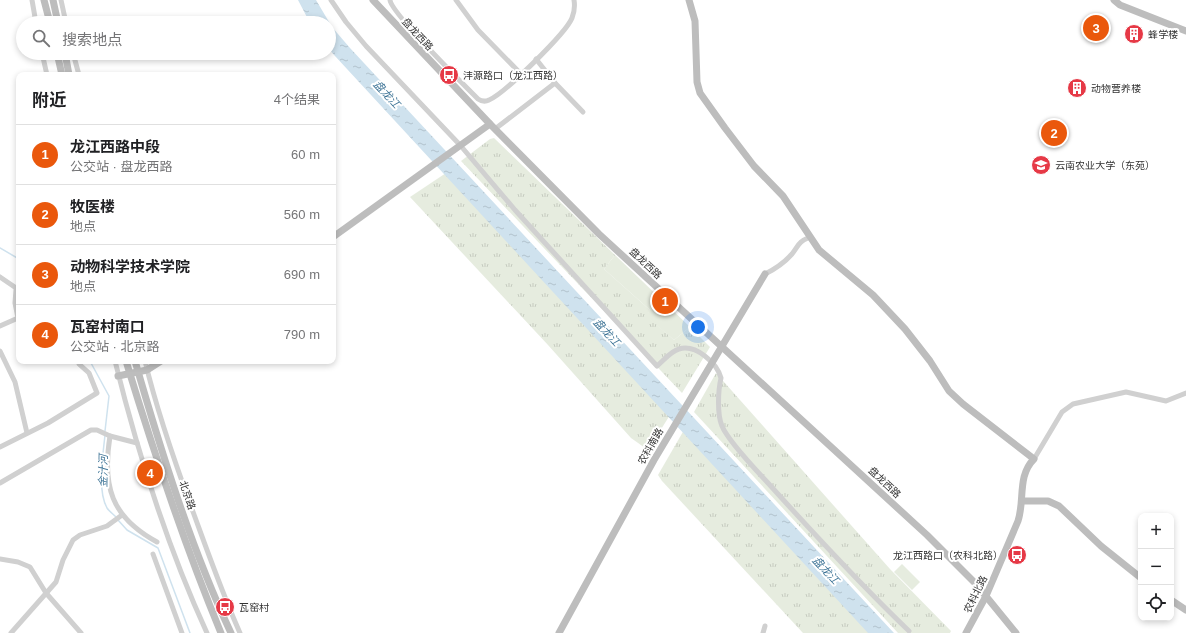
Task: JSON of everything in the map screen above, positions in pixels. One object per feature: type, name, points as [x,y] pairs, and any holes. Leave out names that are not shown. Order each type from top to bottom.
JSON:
[{"type":"street","points":[[32,0],[35,16]]},
{"type":"street","points":[[53,0],[56,16]]},
{"type":"street","points":[[61,0],[64,16]]},
{"type":"street","points":[[331,0],[346,22],[366,46],[460,145],[515,210],[657,366],[674,351],[684,348],[703,355],[713,363],[722,378],[719,389],[719,413],[723,428],[749,462],[808,528],[858,582],[909,631]]},
{"type":"street","name":"盘龙西路","points":[[373,0],[492,127],[594,229],[949,555],[1016,633]]},
{"type":"street","points":[[390,0],[391,5],[397,13],[480,100],[491,99],[521,74],[568,26],[574,11],[574,0]]},
{"type":"street","points":[[456,0],[478,30],[521,74]]},
{"type":"street","points":[[689,0],[695,22],[697,82],[700,93],[754,166],[783,196],[810,237],[826,257],[873,295],[905,329],[930,361],[949,391],[963,404],[1034,459],[1062,412],[1072,404],[1126,392],[1166,401],[1186,393]]},
{"type":"street","points":[[1114,0],[1120,5],[1186,31]]},
{"type":"street","points":[[44,1],[48,16]]},
{"type":"street","points":[[536,59],[555,83],[584,112]]},
{"type":"street","points":[[44,60],[46,72]]},
{"type":"street","points":[[59,60],[61,72]]},
{"type":"street","points":[[66,60],[68,72]]},
{"type":"street","points":[[75,60],[77,72]]},
{"type":"street","points":[[336,235],[449,152],[492,127],[555,83]]},
{"type":"street","points":[[765,274],[776,268],[792,254],[799,243],[810,237]]},
{"type":"street","name":"农科南路","points":[[559,633],[668,434],[713,363],[765,274]]},
{"type":"street","points":[[0,278],[16,289]]},
{"type":"street","points":[[16,296],[16,308]]},
{"type":"street","points":[[0,326],[16,319]]},
{"type":"street","points":[[0,351],[15,382],[27,433]]},
{"type":"street","points":[[0,447],[48,423],[97,393],[88,373],[80,364]]},
{"type":"street","points":[[116,364],[137,443],[166,531],[205,632]]},
{"type":"street","name":"北京路","points":[[127,364],[162,478],[188,553],[221,633]]},
{"type":"street","name":"北京路","points":[[136,364],[171,475],[197,550],[231,633]]},
{"type":"street","points":[[146,364],[169,446],[209,558],[240,633]]},
{"type":"street","points":[[118,376],[147,370],[156,364]]},
{"type":"street","points":[[0,483],[91,430],[97,430],[110,436],[137,443]]},
{"type":"street","points":[[110,436],[107,450],[109,485],[113,499],[129,523],[143,534],[157,542]]},
{"type":"street","name":"农科北路","points":[[971,633],[987,598],[1018,521],[1025,471],[1034,459]]},
{"type":"street","points":[[1022,501],[1048,501],[1059,506],[1101,546],[1138,576]]},
{"type":"street","points":[[11,633],[56,582],[63,560],[73,540],[80,535],[106,526],[122,514]]},
{"type":"street","points":[[153,554],[182,633]]},
{"type":"street","points":[[0,560],[18,562],[30,567],[46,593],[81,633]]},
{"type":"street","name":"农科北路","points":[[966,633],[987,598]]},
{"type":"street","points":[[1174,602],[1186,610]]},
{"type":"street","points":[[763,633],[765,626]]},
{"type":"green space","points":[[494,138],[615,255],[604,269],[650,310],[647,316],[674,340],[690,327],[710,347],[682,393],[461,161],[490,139]]},
{"type":"green space","points":[[446,173],[670,415],[648,450],[631,438],[548,345],[410,197]]},
{"type":"green space","points":[[615,255],[690,327],[674,340],[646,316],[650,310],[604,269]]},
{"type":"green space","points":[[716,373],[890,569],[951,631],[950,633],[898,633],[694,412]]},
{"type":"green space","points":[[684,430],[871,633],[803,633],[662,481],[658,475]]},
{"type":"green space","points":[[902,564],[920,582],[912,590],[894,572]]},
{"type":"water","points":[[298,0],[316,0],[325,16],[306,16]]},
{"type":"water","name":"盘龙江","points":[[336,32],[894,633],[868,633],[336,57]]},
{"type":"waterway","name":"金汁河","points":[[0,248],[16,257]]},
{"type":"waterway","name":"金汁河","points":[[92,364],[109,396],[105,431]]},
{"type":"waterway","name":"金汁河","points":[[105,435],[102,462],[102,492],[107,508],[116,517]]},
{"type":"waterway","name":"金汁河","points":[[118,520],[127,530],[158,548],[190,633]]},
{"type":"place","name":"动物科学技术学院","points":[[1096,28]]},
{"type":"place","name":"蜂学楼","points":[[1134,34]]},
{"type":"place","name":"沣源路口（龙江西路）","points":[[449,75]]},
{"type":"place","name":"动物营养楼","points":[[1077,88]]},
{"type":"place","name":"牧医楼","points":[[1054,133]]},
{"type":"place","name":"云南农业大学（东苑）","points":[[1041,165]]},
{"type":"place","name":"龙江西路中段","points":[[665,301]]},
{"type":"place","name":"瓦窑村南口","points":[[150,473]]},
{"type":"place","name":"龙江西路口（农科北路）","points":[[1017,555]]},
{"type":"place","name":"瓦窑村","points":[[225,607]]}]
